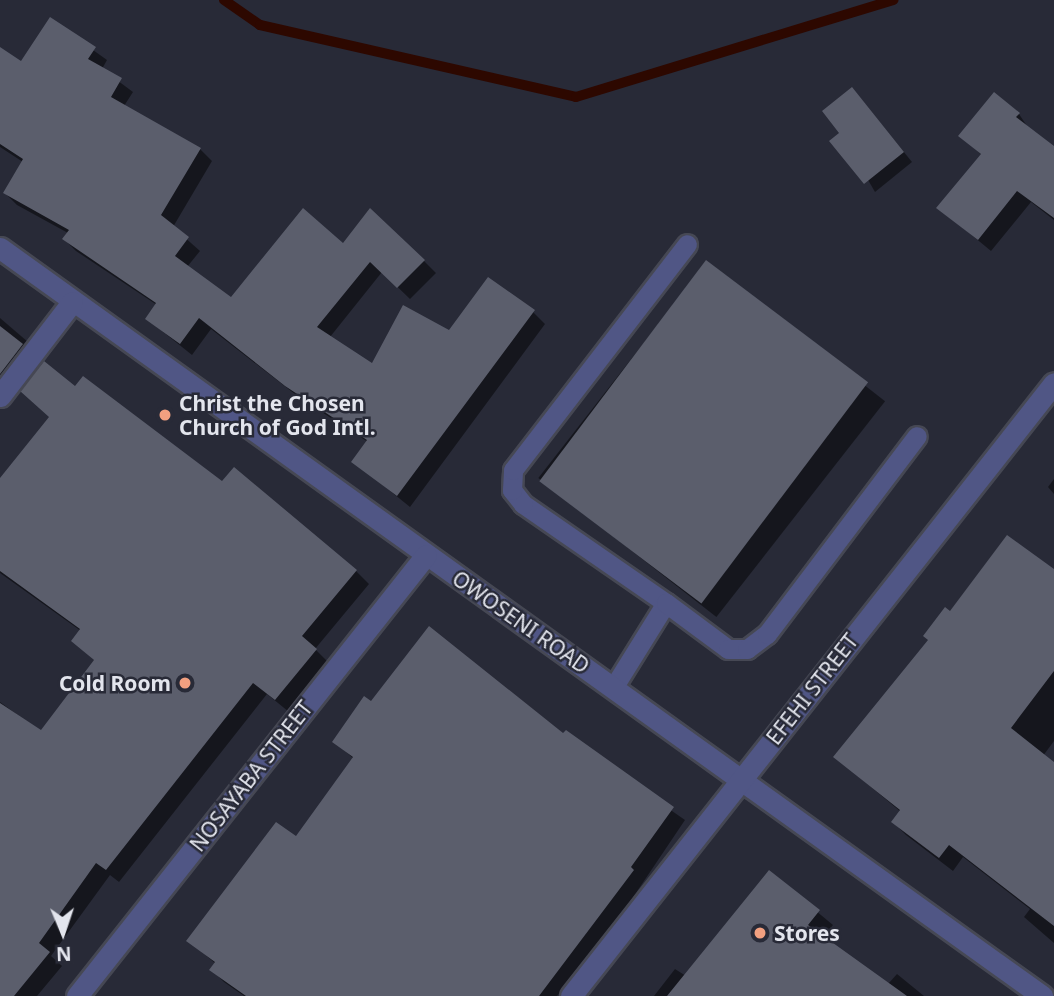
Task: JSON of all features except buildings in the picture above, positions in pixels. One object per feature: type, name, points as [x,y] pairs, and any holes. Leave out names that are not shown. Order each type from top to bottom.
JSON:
[{"type":"street","name":"OWOSENI ROAD","points":[[0,248],[1042,996]]},
{"type":"street","points":[[0,396],[72,302]]},
{"type":"street","name":"EFEHI STREET","points":[[572,996],[1054,383]]},
{"type":"street","name":"NOSAYABA STREET","points":[[76,996],[426,555]]},
{"type":"lane","points":[[687,244],[513,470],[512,490],[523,504],[728,649],[747,649],[767,634],[917,436]]},
{"type":"lane","points":[[613,688],[666,603]]},
{"type":"waterway","points":[[224,0],[260,25],[576,97],[894,0]]},
{"type":"place","name":"Christ the Chosen Church of God Intl.","points":[[165,415]]},
{"type":"place","name":"Cold Room","points":[[185,683]]},
{"type":"place","name":"Stores","points":[[760,933]]}]
